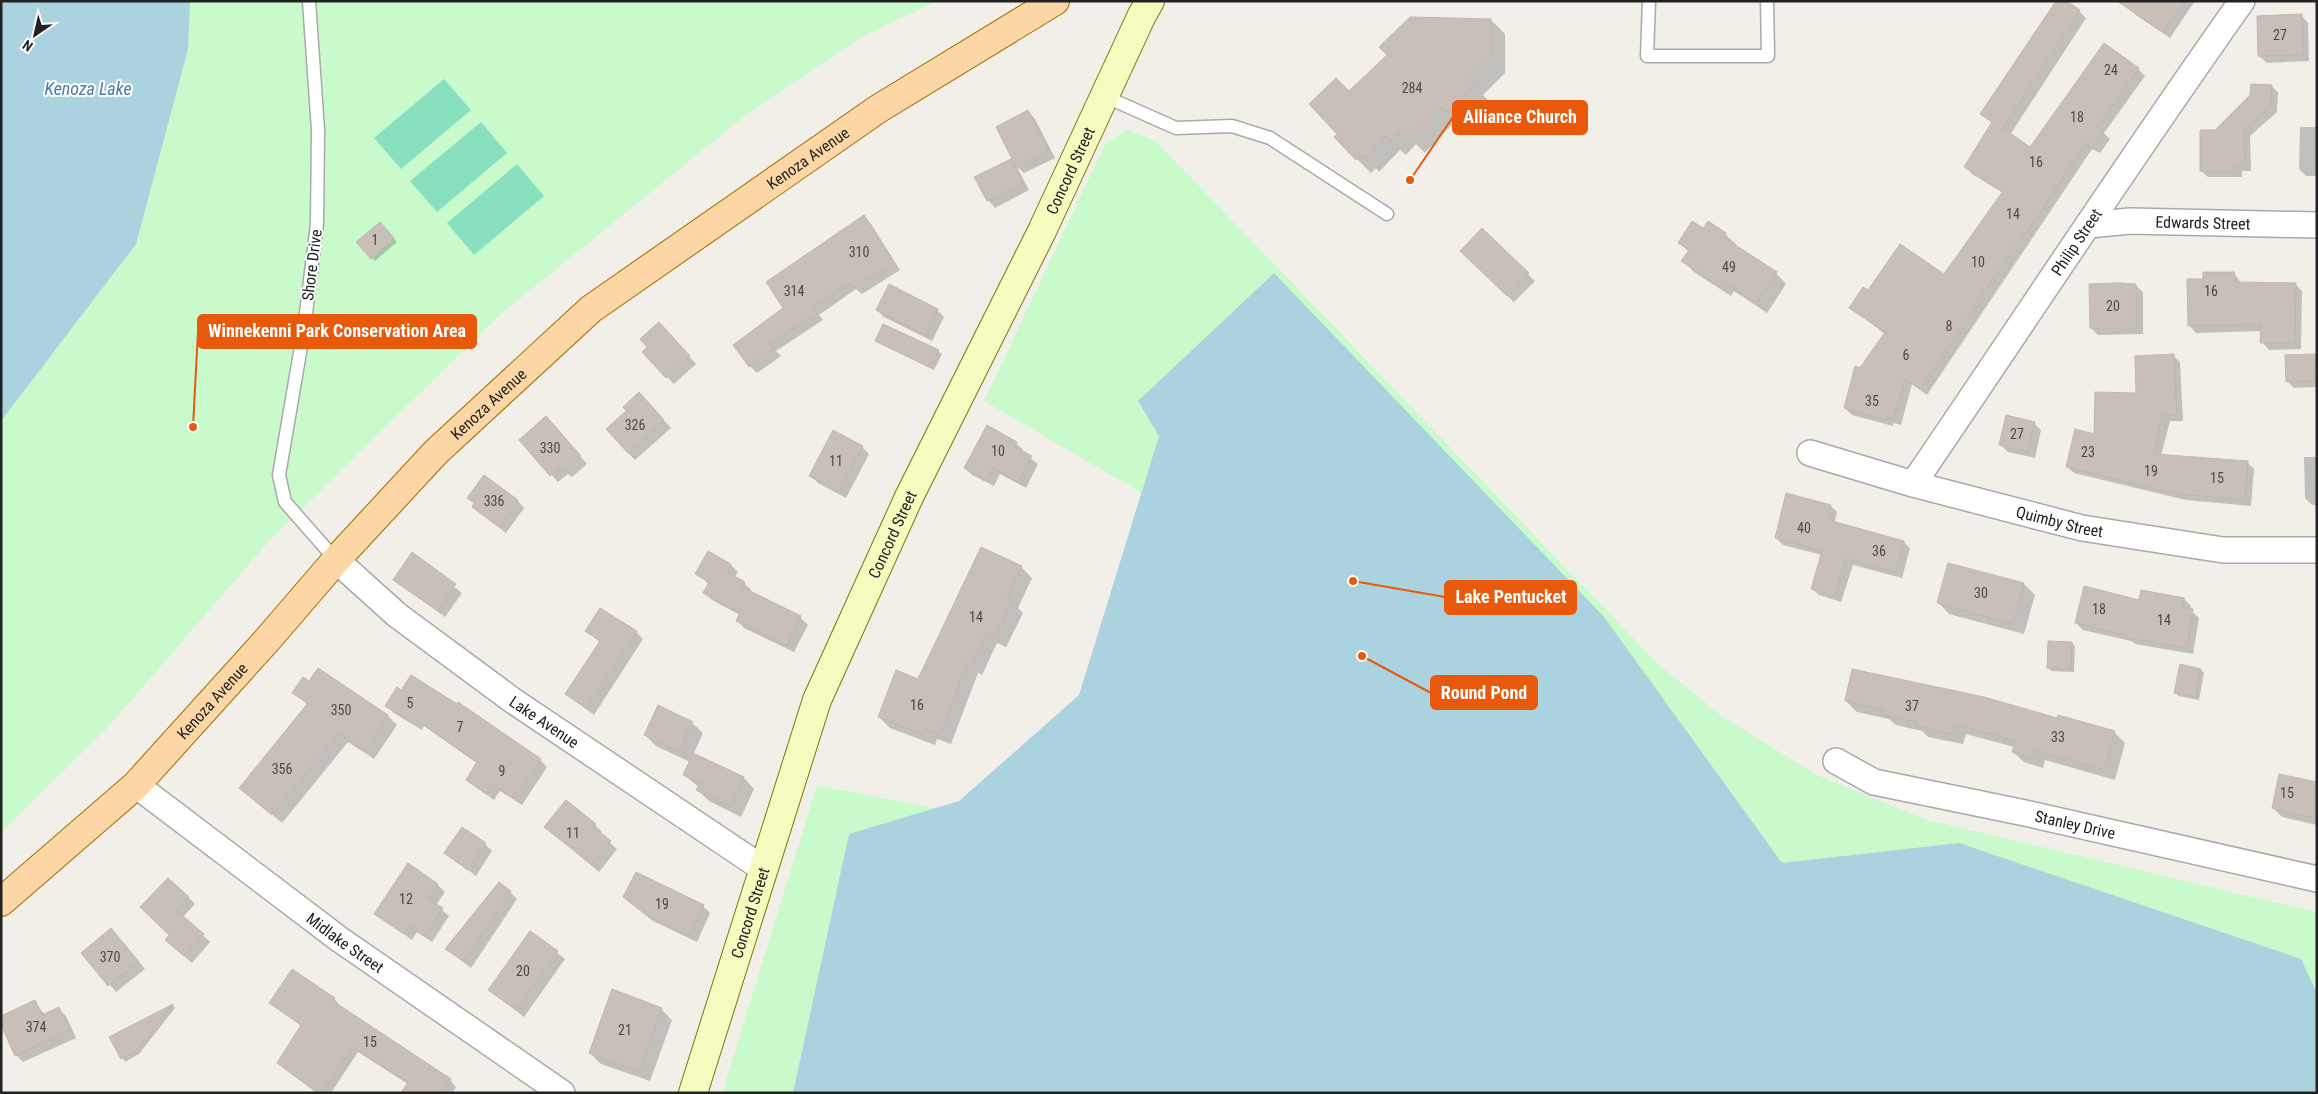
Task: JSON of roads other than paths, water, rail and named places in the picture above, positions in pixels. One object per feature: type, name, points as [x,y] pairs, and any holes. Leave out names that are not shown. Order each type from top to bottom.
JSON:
[{"type":"main road","name":"Kenoza Avenue","points":[[1,902],[136,785],[268,639],[336,560],[436,452],[591,308],[878,109],[1055,1]]},
{"type":"main road","name":"Concord Street","points":[[692,1093],[817,700],[909,497],[1042,230],[1150,1]]},
{"type":"street","name":"Philip Street","points":[[1913,484],[2089,225],[2153,126],[2242,1]]},
{"type":"street","name":"Edwards Street","points":[[2089,225],[2130,221],[2317,225]]},
{"type":"street","name":"Quimby Street","points":[[1810,453],[1913,484],[2082,528],[2223,550],[2317,550]]},
{"type":"street","name":"Lake Avenue","points":[[336,560],[397,615],[512,700],[762,868]]},
{"type":"street","name":"Stanley Drive","points":[[1836,761],[1874,782],[2025,813],[2317,880]]},
{"type":"street","name":"Midlake Street","points":[[136,785],[339,939],[562,1093]]},
{"type":"lane","name":"Shore Drive","points":[[309,1],[318,130],[318,224],[304,329],[280,475],[285,502],[336,560]]},
{"type":"lane","points":[[1648,1],[1647,56],[1768,56],[1767,1]]},
{"type":"lane","points":[[1104,96],[1176,128],[1232,126],[1270,138],[1387,214]]},
{"type":"water","name":"Kenoza Lake","points":[[1,1],[190,1],[188,49],[136,244],[1,421]]},
{"type":"water","points":[[1274,273],[1604,617],[1782,863],[1959,843],[2301,959],[2317,993],[2317,1093],[793,1093],[849,834],[959,801],[1079,695],[1159,436],[1138,401]]},
{"type":"place","name":"Alliance Church","points":[[1410,180]]},
{"type":"place","name":"Winnekenni Park Conservation Area","points":[[193,427]]},
{"type":"place","name":"Lake Pentucket","points":[[1353,581]]},
{"type":"place","name":"Round Pond","points":[[1362,656]]}]
